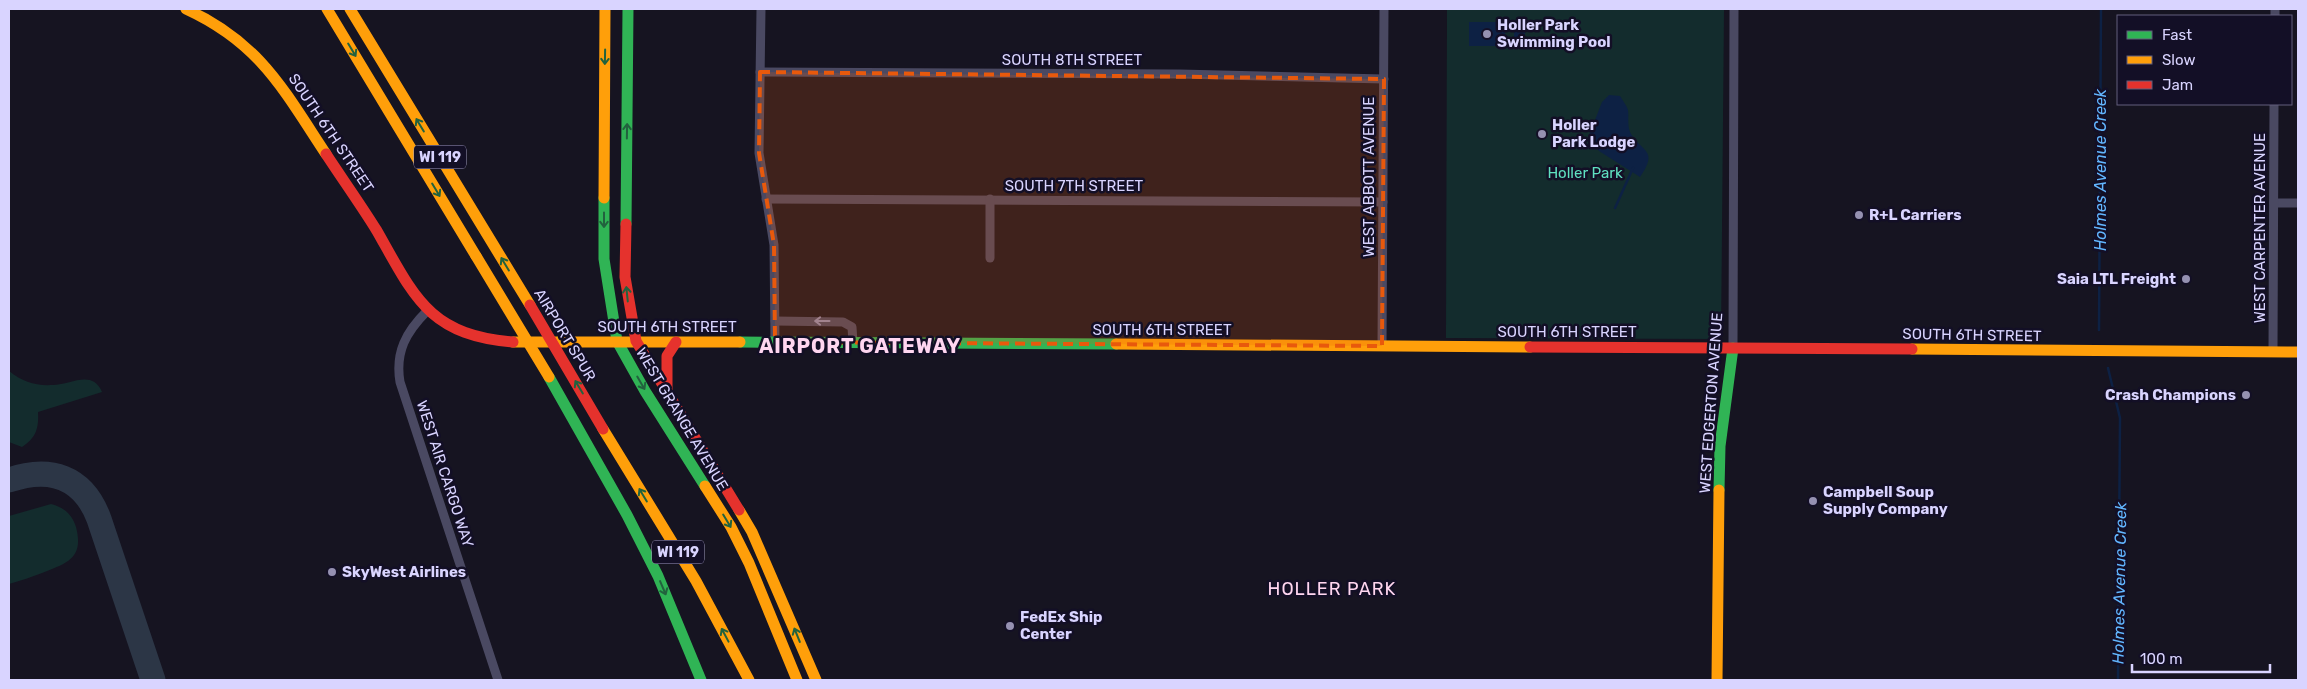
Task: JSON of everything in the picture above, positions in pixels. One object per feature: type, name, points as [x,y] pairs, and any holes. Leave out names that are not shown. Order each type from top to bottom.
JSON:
[{"type":"main road","name":"SOUTH 6TH STREET","points":[[186,9],[226,29],[248,46],[272,72],[378,232],[404,284],[427,311],[452,329],[482,340],[514,342],[617,341],[2298,352]]},
{"type":"main road","name":"WI 119","points":[[327,9],[548,377],[627,515],[658,576],[701,680]]},
{"type":"main road","name":"AIRPORT SPUR","points":[[350,9],[696,582],[749,680]]},
{"type":"main road","name":"WEST GRANGE AVENUE","points":[[606,9],[604,259],[617,341],[731,527],[798,680]]},
{"type":"main road","name":"WEST GRANGE AVENUE","points":[[628,9],[626,259],[627,296],[636,342],[745,518],[779,591],[816,680]]},
{"type":"main road","points":[[605,79],[628,79]]},
{"type":"main road","points":[[604,259],[626,259]]},
{"type":"main road","points":[[668,394],[666,381],[667,356],[676,342]]},
{"type":"main road","name":"WEST EDGERTON AVENUE","points":[[1718,680],[1720,446],[1733,348]]},
{"type":"main road","points":[[763,597],[779,591]]},
{"type":"street","points":[[761,9],[759,153],[774,246],[775,342]]},
{"type":"street","name":"WEST ABBOTT AVENUE","points":[[1382,346],[1384,9]]},
{"type":"street","name":"WEST EDGERTON AVENUE","points":[[1733,348],[1734,9]]},
{"type":"street","name":"SOUTH 8TH STREET","points":[[760,72],[1170,74],[1384,79]]},
{"type":"street","name":"WEST CARPENTER AVENUE","points":[[2273,352],[2274,105]]},
{"type":"street","name":"SOUTH 7TH STREET","points":[[766,199],[1383,202]]},
{"type":"street","points":[[990,199],[990,258]]},
{"type":"street","points":[[2274,203],[2298,203]]},
{"type":"street","name":"WEST AIR CARGO WAY","points":[[427,311],[407,335],[400,351],[398,368],[400,382],[498,680]]},
{"type":"street","points":[[775,321],[843,322],[852,327],[853,343]]},
{"type":"highlighted area","points":[[760,72],[1384,79],[1382,346],[775,342],[774,245],[759,153]]},
{"type":"green space","name":"Holler Park","points":[[1447,9],[1724,9],[1721,339],[1446,338]]},
{"type":"green space","points":[[9,371],[24,381],[40,385],[53,385],[80,380],[93,381],[102,392],[38,412],[36,432],[31,440],[22,447],[9,442]]},
{"type":"green space","points":[[51,504],[59,507],[72,518],[78,537],[76,553],[72,558],[59,566],[9,584],[9,516]]},
{"type":"water","name":"Holler Park Swimming Pool","points":[[1469,22],[1505,22],[1505,46],[1469,46]]},
{"type":"water","points":[[1514,23],[1525,23],[1525,45],[1514,45]]},
{"type":"water","points":[[1609,95],[1620,96],[1625,103],[1628,110],[1631,134],[1647,152],[1648,161],[1640,177],[1599,151],[1588,138],[1602,102]]},
{"type":"waterway","name":"Holmes Avenue Creek","points":[[2099,330],[2101,9]]},
{"type":"waterway","points":[[1615,208],[1633,168]]},
{"type":"waterway","name":"Holmes Avenue Creek","points":[[2108,368],[2120,418],[2118,680]]},
{"type":"taxiway","points":[[9,480],[38,474],[63,478],[74,484],[92,504],[99,519],[153,680]]},
{"type":"traffic: fast","points":[[626,224],[628,9]]},
{"type":"traffic: fast","points":[[604,198],[604,259],[617,341],[645,391],[705,486]]},
{"type":"traffic: fast","points":[[740,342],[1116,344]]},
{"type":"traffic: fast","points":[[1719,490],[1720,446],[1733,348]]},
{"type":"traffic: fast","points":[[549,377],[627,515],[658,576],[701,680]]},
{"type":"traffic: slow","points":[[186,9],[211,22],[233,37],[268,70],[326,154]]},
{"type":"traffic: slow","points":[[327,9],[476,256]]},
{"type":"traffic: slow","points":[[350,9],[530,305]]},
{"type":"traffic: slow","points":[[604,198],[605,9]]},
{"type":"traffic: slow","points":[[476,256],[549,377]]},
{"type":"traffic: slow","points":[[513,342],[740,342]]},
{"type":"traffic: slow","points":[[1116,344],[1530,347]]},
{"type":"traffic: slow","points":[[1912,349],[2298,352]]},
{"type":"traffic: slow","points":[[603,429],[696,581],[749,680]]},
{"type":"traffic: slow","points":[[705,486],[731,527],[749,563],[797,680]]},
{"type":"traffic: slow","points":[[1717,680],[1719,490]]},
{"type":"traffic: slow","points":[[739,510],[752,532],[816,680]]},
{"type":"traffic: jam","points":[[326,154],[371,221],[402,276],[428,309],[443,321],[462,331],[485,338],[513,342]]},
{"type":"traffic: jam","points":[[626,224],[625,277],[636,341],[739,510]]},
{"type":"traffic: jam","points":[[530,305],[603,429]]},
{"type":"traffic: jam","points":[[667,392],[667,356],[676,342]]},
{"type":"traffic: jam","points":[[1530,347],[1912,349]]},
{"type":"place","name":"Holler Park Swimming Pool","points":[[1487,34]]},
{"type":"place","name":"Holler Park Lodge","points":[[1542,134]]},
{"type":"place","name":"R+L Carriers","points":[[1859,215]]},
{"type":"place","name":"Saia LTL Freight","points":[[2186,279]]},
{"type":"place","name":"Crash Champions","points":[[2246,395]]},
{"type":"place","name":"Campbell Soup Supply Company","points":[[1813,501]]},
{"type":"place","name":"SkyWest Airlines","points":[[332,572]]},
{"type":"place","name":"FedEx Ship Center","points":[[1010,626]]},
{"type":"district","name":"AIRPORT GATEWAY","points":[[860,346]]},
{"type":"district","name":"HOLLER PARK","points":[[1332,589]]}]
